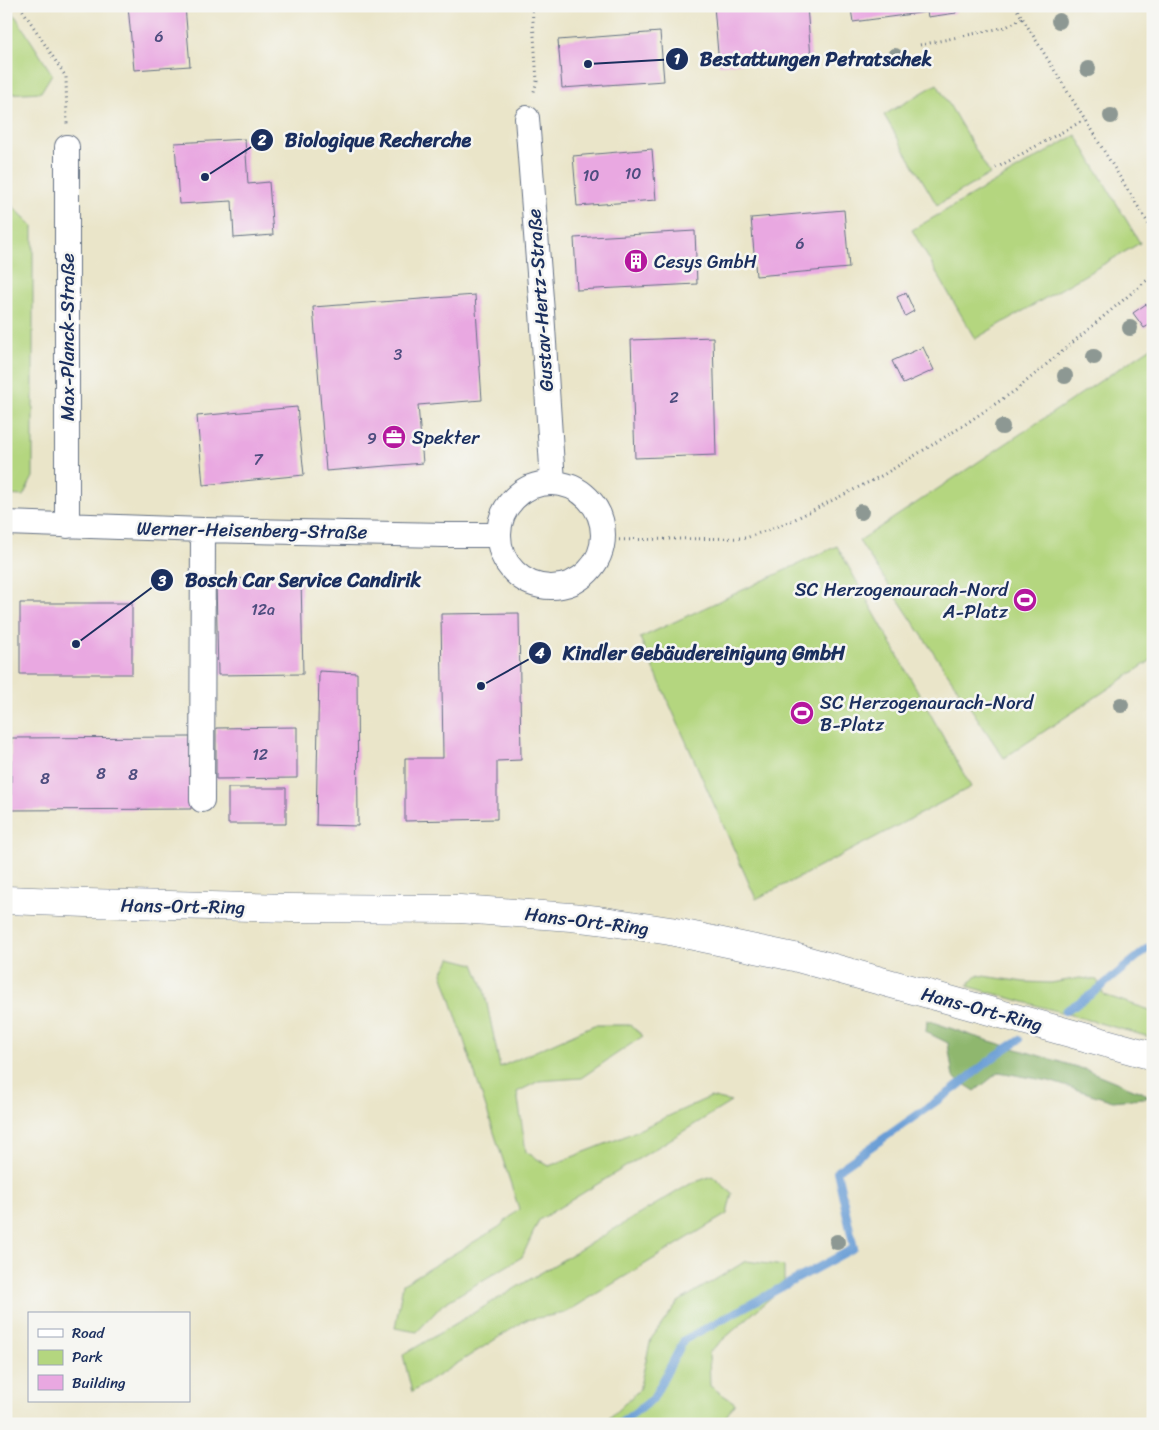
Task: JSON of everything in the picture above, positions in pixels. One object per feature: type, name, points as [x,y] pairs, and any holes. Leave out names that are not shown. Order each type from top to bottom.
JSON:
[{"type":"main road","name":"Hans-Ort-Ring","points":[[6,900],[291,908],[460,909],[598,920],[670,931],[794,957],[1153,1056]]},
{"type":"street","name":"Gustav-Hertz-Straße","points":[[527,118],[553,482]]},
{"type":"street","name":"Max-Planck-Straße","points":[[67,147],[67,526]]},
{"type":"street","points":[[553,482],[574,487],[587,496],[597,509],[603,523],[604,540],[600,555],[592,569],[583,578],[559,587],[541,587],[524,580],[510,568],[501,552],[498,534],[502,517],[510,501],[524,490],[541,483],[553,482]]},
{"type":"street","name":"Werner-Heisenberg-Straße","points":[[6,523],[203,530],[444,535],[498,534]]},
{"type":"street","points":[[202,800],[203,530]]},
{"type":"path","points":[[20,6],[66,77],[67,147]]},
{"type":"path","points":[[527,118],[537,81],[532,6]]},
{"type":"path","points":[[1015,6],[1153,231]]},
{"type":"path","points":[[920,45],[1006,27],[1022,18]]},
{"type":"path","points":[[996,168],[1084,120]]},
{"type":"path","points":[[604,540],[746,538],[791,521],[883,475],[958,429],[1016,390],[1153,275]]},
{"type":"path","points":[[6,1418],[11,1424]]},
{"type":"green space","points":[[6,6],[9,6],[52,74],[41,92],[6,94]]},
{"type":"green space","points":[[937,84],[990,174],[937,205],[884,115]]},
{"type":"green space","points":[[1076,135],[1140,243],[975,339],[912,230]]},
{"type":"green space","points":[[6,200],[33,226],[33,477],[23,496],[6,495]]},
{"type":"green space","name":"SC Herzogenaurach-Nord A-Platz","points":[[1153,346],[1153,659],[1004,758],[859,541]]},
{"type":"green space","name":"SC Herzogenaurach-Nord B-Platz","points":[[837,546],[971,787],[756,899],[640,638]]},
{"type":"green space","points":[[451,958],[474,964],[484,989],[500,1067],[594,1025],[630,1025],[643,1036],[581,1078],[539,1081],[517,1092],[526,1152],[549,1166],[623,1137],[710,1097],[731,1102],[539,1220],[522,1257],[443,1304],[417,1332],[395,1328],[403,1284],[499,1227],[519,1209],[442,973]]},
{"type":"green space","points":[[977,975],[1024,982],[1051,983],[1080,978],[1097,980],[1104,995],[1153,1011],[1153,1038],[967,986]]},
{"type":"green space","points":[[927,1020],[973,1036],[1087,1070],[1153,1097],[1113,1101],[1049,1081],[999,1072],[975,1091],[953,1077],[948,1043],[926,1032]]},
{"type":"green space","points":[[712,1176],[732,1193],[727,1214],[565,1313],[526,1320],[412,1392],[403,1355],[690,1184]]},
{"type":"green space","points":[[746,1261],[784,1266],[784,1286],[709,1352],[710,1386],[735,1403],[721,1424],[603,1424],[639,1390],[651,1339],[678,1302]]},
{"type":"building","points":[[128,6],[185,6],[190,66],[134,70]]},
{"type":"building","points":[[561,6],[596,6],[596,8],[562,9]]},
{"type":"building","points":[[714,6],[807,6],[811,58],[719,65]]},
{"type":"building","points":[[831,6],[955,6],[956,13],[928,17],[927,12],[853,22],[851,9],[831,11]]},
{"type":"building","points":[[660,32],[664,81],[562,88],[558,40]]},
{"type":"building","points":[[245,139],[248,184],[269,182],[273,235],[234,238],[232,201],[179,204],[175,143]]},
{"type":"building","points":[[652,149],[656,200],[577,206],[573,156]]},
{"type":"building","points":[[844,210],[849,268],[756,276],[751,218]]},
{"type":"building","name":"Cesys GmbH","points":[[695,231],[697,284],[577,290],[574,238]]},
{"type":"building","points":[[906,293],[914,311],[905,316],[897,297]]},
{"type":"building","points":[[475,295],[482,400],[418,405],[423,463],[326,471],[313,307]]},
{"type":"building","points":[[1146,304],[1153,313],[1153,323],[1144,328],[1133,313]]},
{"type":"building","points":[[713,337],[716,455],[635,458],[631,340]]},
{"type":"building","points":[[923,347],[934,370],[903,384],[892,361]]},
{"type":"building","points":[[297,407],[304,475],[203,485],[197,416]]},
{"type":"building","points":[[301,578],[303,674],[218,675],[216,579]]},
{"type":"building","points":[[20,603],[132,603],[132,674],[20,674]]},
{"type":"building","points":[[519,613],[521,760],[497,761],[497,819],[405,821],[405,758],[443,758],[441,614]]},
{"type":"building","points":[[319,671],[357,673],[358,826],[316,825]]},
{"type":"building","points":[[297,727],[297,778],[216,779],[216,728]]},
{"type":"building","points":[[190,737],[191,809],[11,810],[11,738]]},
{"type":"building","points":[[228,788],[286,788],[286,824],[228,824]]},
{"type":"waterway","points":[[1065,1011],[1092,994],[1153,944]]},
{"type":"waterway","points":[[619,1424],[653,1399],[684,1340],[854,1248],[837,1171],[954,1089],[1019,1040]]},
{"type":"place","name":"Bestattungen Petratschek","points":[[588,64]]},
{"type":"place","name":"Biologique Recherche","points":[[205,177]]},
{"type":"place","name":"Cesys GmbH","points":[[636,261]]},
{"type":"place","name":"Spekter","points":[[394,437]]},
{"type":"place","name":"SC Herzogenaurach-Nord A-Platz","points":[[1025,600]]},
{"type":"place","name":"Bosch Car Service Candirik","points":[[76,644]]},
{"type":"place","name":"Kindler Gebäudereinigung GmbH","points":[[481,686]]},
{"type":"place","name":"SC Herzogenaurach-Nord B-Platz","points":[[802,713]]}]
